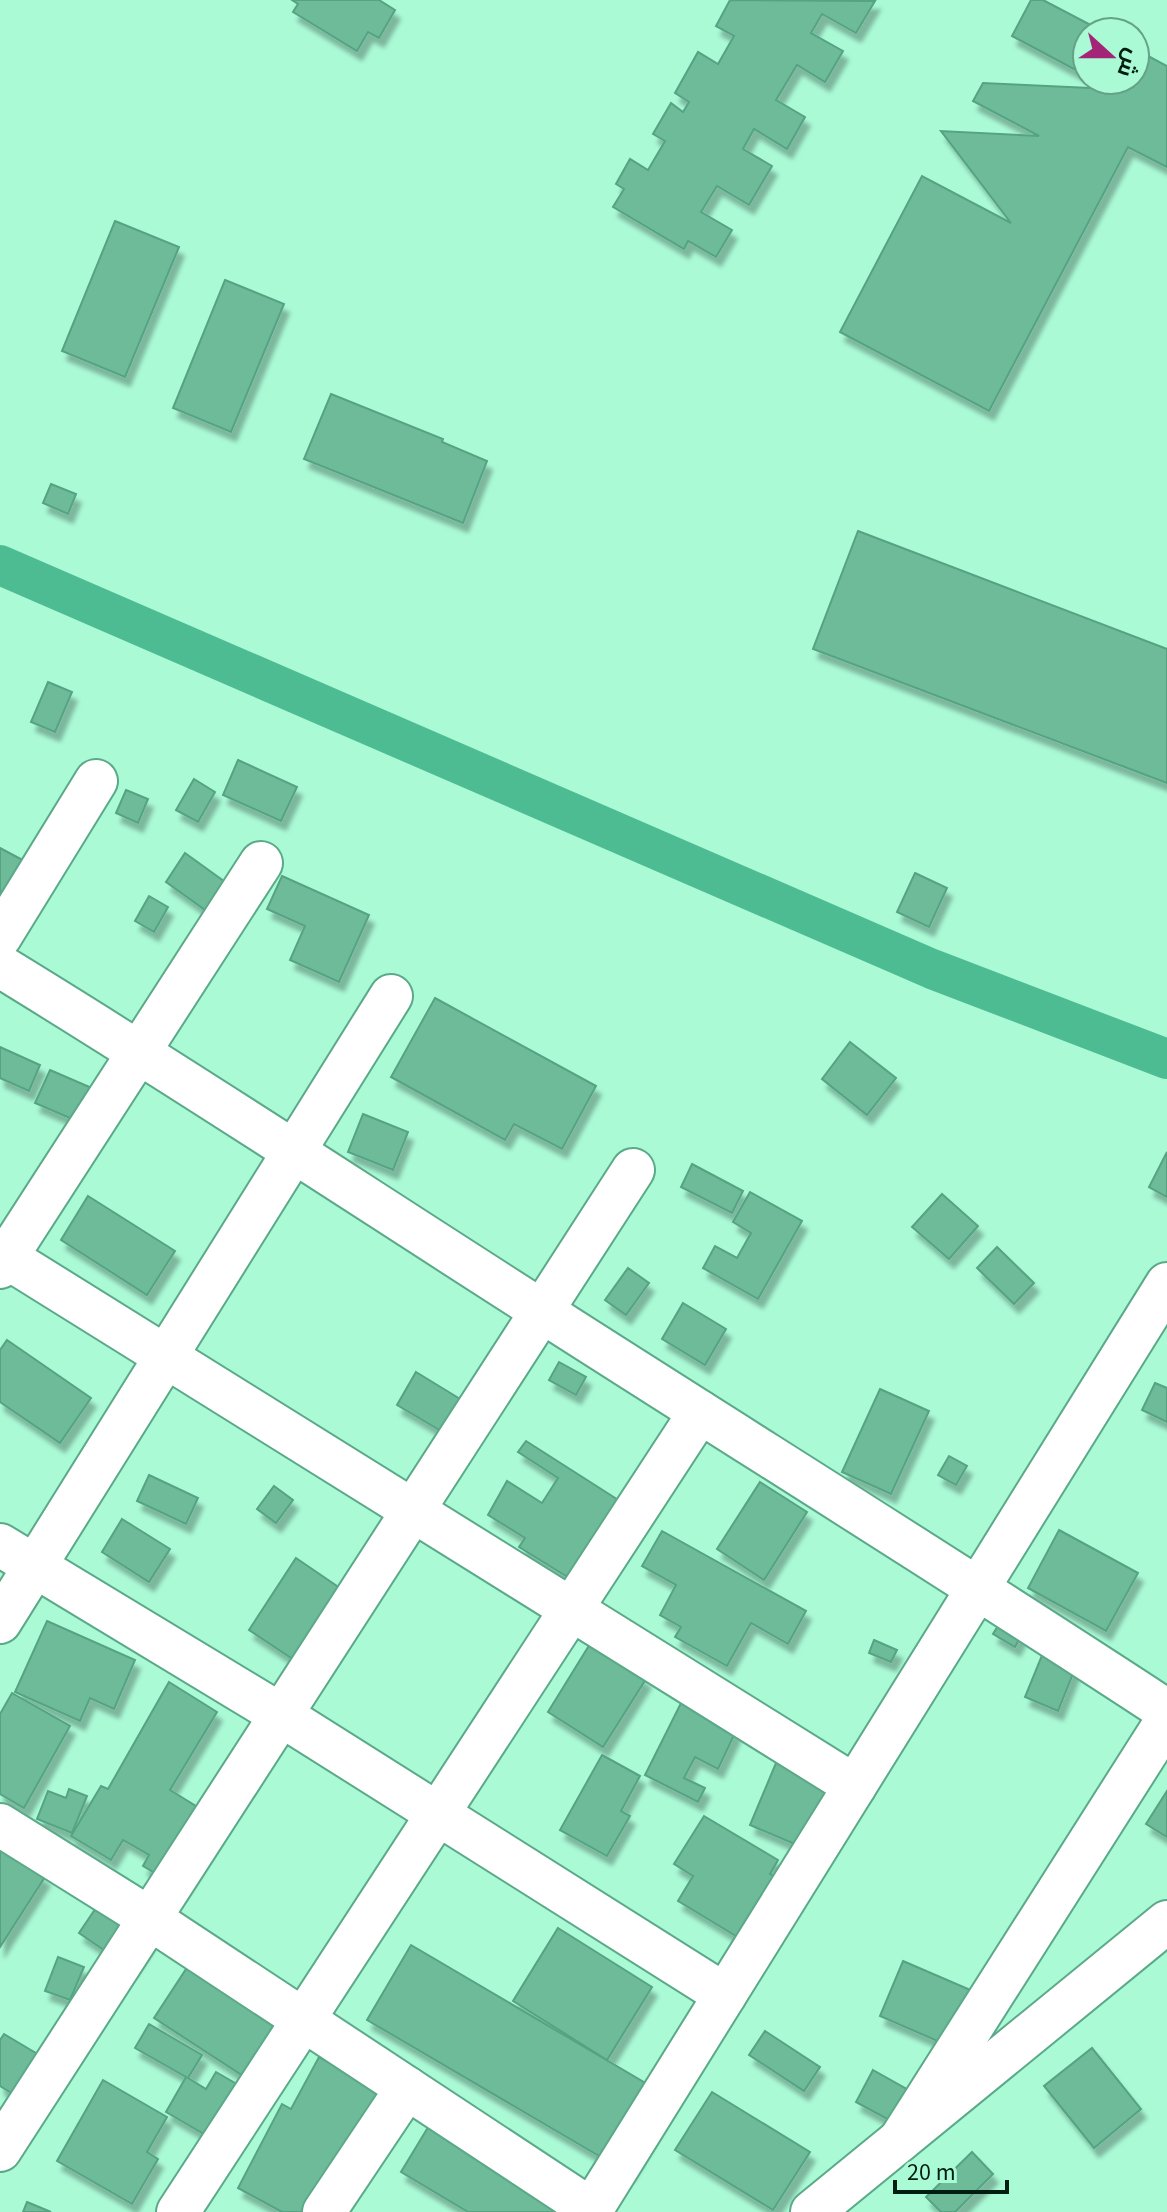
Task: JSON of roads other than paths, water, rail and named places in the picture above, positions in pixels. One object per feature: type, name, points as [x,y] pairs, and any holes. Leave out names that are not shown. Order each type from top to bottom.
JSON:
[{"type":"street","points":[[0,937],[96,781]]},
{"type":"street","points":[[261,863],[3,1262],[165,1357],[855,1786]]},
{"type":"street","points":[[0,966],[139,1051],[1167,1711]]},
{"type":"street","points":[[0,1622],[18,1555],[165,1357],[391,996]]},
{"type":"street","points":[[0,2150],[633,1170]]},
{"type":"street","points":[[0,1825],[149,1918],[591,2211],[1167,1284]]},
{"type":"street","points":[[178,2212],[700,1412]]},
{"type":"street","points":[[18,1555],[281,1715],[725,1995]]},
{"type":"street","points":[[900,2140],[1167,1720]]},
{"type":"street","points":[[812,2212],[1167,1922]]},
{"type":"street","points":[[324,2212],[407,2088]]},
{"type":"waterway","points":[[0,565],[932,969],[1167,1059]]}]
